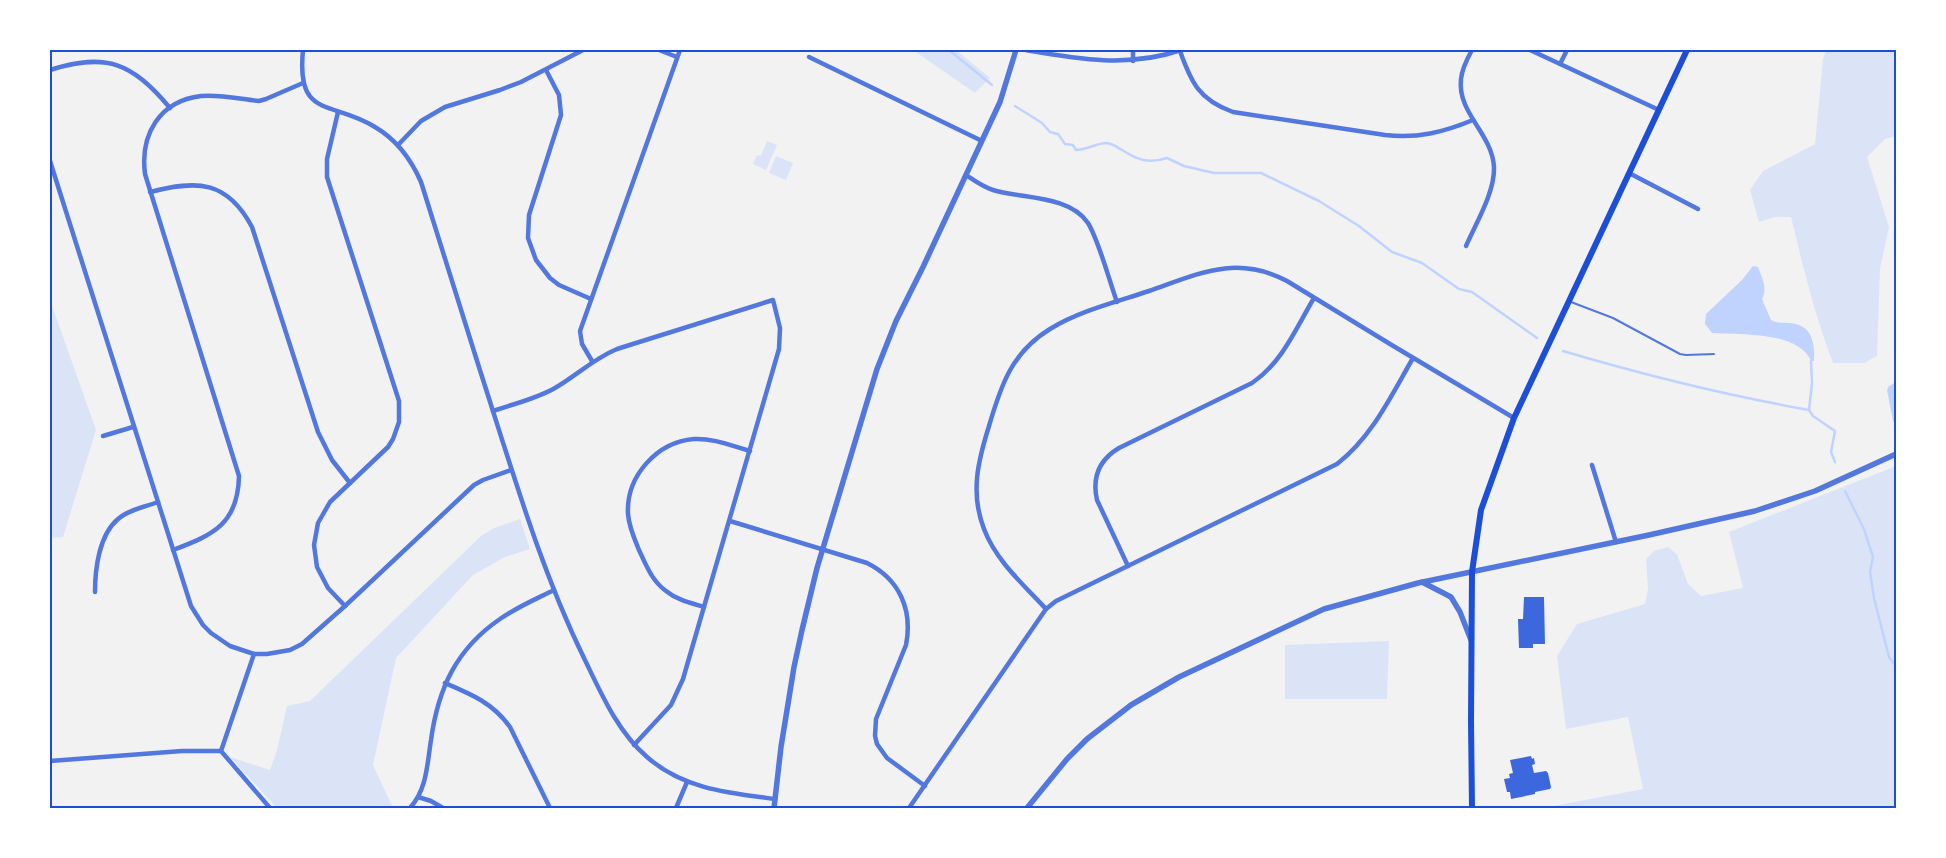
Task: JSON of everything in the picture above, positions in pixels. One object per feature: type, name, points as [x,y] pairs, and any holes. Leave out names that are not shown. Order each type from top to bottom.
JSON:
[{"type":"main road","points":[[1472,808],[1472,572],[1481,510],[1514,418],[1687,50]]},
{"type":"street","points":[[304,50],[302,74],[304,83],[317,103],[375,126],[398,145],[411,162],[421,182],[526,515],[554,590],[596,682],[617,722],[634,745],[660,768],[687,782],[717,791],[775,799]]},
{"type":"street","points":[[398,145],[421,121],[445,106],[500,90],[546,70],[583,50]]},
{"type":"street","points":[[659,50],[677,57]]},
{"type":"street","points":[[592,361],[582,344],[580,331],[680,50]]},
{"type":"street","points":[[774,808],[794,667],[823,549],[886,345],[1000,102],[1016,50]]},
{"type":"street","points":[[1026,50],[1090,60],[1133,61],[1153,58],[1181,50],[1189,75],[1201,94],[1221,108],[1233,112],[1408,137],[1437,133],[1473,120]]},
{"type":"street","points":[[1133,50],[1133,61]]},
{"type":"street","points":[[1466,246],[1490,189],[1494,168],[1490,148],[1466,109],[1461,88],[1463,69],[1472,50]]},
{"type":"street","points":[[1530,50],[1659,110]]},
{"type":"street","points":[[1560,64],[1567,50]]},
{"type":"street","points":[[809,56],[982,141]]},
{"type":"street","points":[[50,70],[86,61],[112,63],[143,79],[170,108]]},
{"type":"street","points":[[546,70],[559,95],[561,115],[530,209],[528,238],[536,260],[550,278],[558,285],[591,299]]},
{"type":"street","points":[[173,550],[202,539],[220,526],[233,508],[239,476],[150,192],[145,174],[144,150],[156,120],[170,108],[188,99],[200,96],[266,99],[304,83]]},
{"type":"street","points":[[338,112],[328,158],[327,177],[400,412],[397,431],[388,447],[330,502],[318,523],[314,545],[316,562],[328,588],[345,606]]},
{"type":"street","points":[[50,161],[133,427],[192,606],[211,634],[230,646],[254,654],[279,652],[302,644],[345,606],[465,492],[483,480],[511,470]]},
{"type":"street","points":[[1629,173],[1698,209]]},
{"type":"street","points":[[966,175],[993,190],[1065,205],[1081,215],[1091,230],[1117,302]]},
{"type":"street","points":[[150,192],[184,184],[208,187],[228,197],[246,215],[252,227],[318,432],[332,460],[350,483]]},
{"type":"street","points":[[1046,609],[998,556],[989,541],[979,514],[976,497],[978,461],[1000,388],[1007,374],[1025,349],[1049,329],[1063,322],[1210,270],[1224,268],[1254,269],[1288,281],[1514,418]]},
{"type":"street","points":[[1128,566],[1095,492],[1096,475],[1105,459],[1119,448],[1261,377],[1276,361],[1314,298]]},
{"type":"street","points":[[493,411],[536,397],[553,389],[592,361],[617,349],[773,300],[780,328],[779,349],[730,521],[678,692],[662,717],[634,745]]},
{"type":"street","points":[[910,808],[1046,609],[1056,601],[1337,464],[1360,444],[1413,358]]},
{"type":"street","points":[[103,436],[133,427]]},
{"type":"street","points":[[704,607],[673,596],[651,576],[629,523],[628,512],[631,490],[636,478],[650,459],[664,448],[682,441],[694,439],[710,440],[750,451]]},
{"type":"street","points":[[1027,808],[1049,779],[1087,739],[1108,721],[1154,690],[1324,609],[1422,582],[1616,542],[1785,502],[1844,479],[1896,454]]},
{"type":"street","points":[[1592,465],[1616,542]]},
{"type":"street","points":[[95,592],[95,574],[104,538],[111,525],[125,514],[158,502]]},
{"type":"street","points":[[730,521],[867,562],[876,567],[893,582],[905,602],[909,623],[906,645],[876,719],[875,736],[877,744],[887,758],[925,786]]},
{"type":"street","points":[[1422,582],[1451,597],[1460,612],[1472,641]]},
{"type":"street","points":[[410,808],[418,797],[426,778],[434,713],[445,683],[465,651],[488,628],[514,610],[554,590]]},
{"type":"street","points":[[220,751],[254,654]]},
{"type":"street","points":[[445,683],[485,701],[503,717],[510,727],[550,808]]},
{"type":"street","points":[[50,761],[182,750],[220,751],[270,808]]},
{"type":"street","points":[[676,808],[687,782]]},
{"type":"street","points":[[418,797],[431,801],[443,808]]},
{"type":"lane","points":[[1568,301],[1613,318],[1680,354],[1714,354]]},
{"type":"shaded area","points":[[913,50],[956,50],[990,78],[975,93]]},
{"type":"shaded area","points":[[1826,50],[1896,50],[1896,136],[1885,139],[1867,157],[1889,227],[1880,269],[1877,356],[1864,363],[1833,363],[1815,309],[1791,217],[1775,217],[1759,222],[1750,190],[1763,171],[1815,144],[1823,59]]},
{"type":"shaded area","points":[[767,141],[777,145],[766,170],[753,164],[757,155],[761,156]]},
{"type":"shaded area","points":[[776,156],[793,163],[786,180],[769,173]]},
{"type":"shaded area","points":[[50,300],[96,430],[63,537],[50,538]]},
{"type":"shaded area","points":[[1896,466],[1896,808],[1543,808],[1643,789],[1628,717],[1566,729],[1557,656],[1577,624],[1645,604],[1648,589],[1646,559],[1654,551],[1668,547],[1677,554],[1688,584],[1701,596],[1743,588],[1729,532]]},
{"type":"shaded area","points":[[520,519],[530,549],[505,557],[473,575],[396,658],[373,765],[393,808],[277,808],[230,757],[270,770],[277,750],[287,706],[310,701],[481,536],[494,528]]},
{"type":"shaded area","points":[[1389,641],[1387,699],[1285,699],[1285,645]]},
{"type":"water","points":[[1753,266],[1758,267],[1763,279],[1764,295],[1762,299],[1771,320],[1797,324],[1808,331],[1813,341],[1814,361],[1811,361],[1804,351],[1794,344],[1781,339],[1767,336],[1712,333],[1705,324],[1706,314],[1742,280]]},
{"type":"water","points":[[1896,382],[1895,425],[1887,390],[1889,386]]},
{"type":"building","points":[[1524,597],[1544,597],[1545,644],[1533,644],[1533,648],[1519,648],[1518,619],[1523,619]]},
{"type":"building","points":[[1531,756],[1532,759],[1534,758],[1535,764],[1532,765],[1534,773],[1546,771],[1551,787],[1550,789],[1535,792],[1535,794],[1511,799],[1504,779],[1510,778],[1509,774],[1513,773],[1510,760]]},
{"type":"waterway","points":[[949,50],[992,85]]},
{"type":"waterway","points":[[1015,106],[1042,123],[1050,132],[1058,134],[1065,144],[1073,145],[1076,150],[1107,143],[1143,160],[1154,161],[1167,158],[1184,166],[1214,173],[1261,173],[1319,201],[1359,226],[1392,252],[1422,263],[1459,289],[1472,292],[1537,338]]},
{"type":"waterway","points":[[1563,351],[1685,384],[1809,410]]},
{"type":"waterway","points":[[1811,361],[1812,383],[1809,410],[1813,416],[1835,431],[1831,452],[1835,462]]},
{"type":"waterway","points":[[1845,491],[1864,529],[1873,557],[1870,572],[1874,598],[1889,657],[1896,666]]}]
